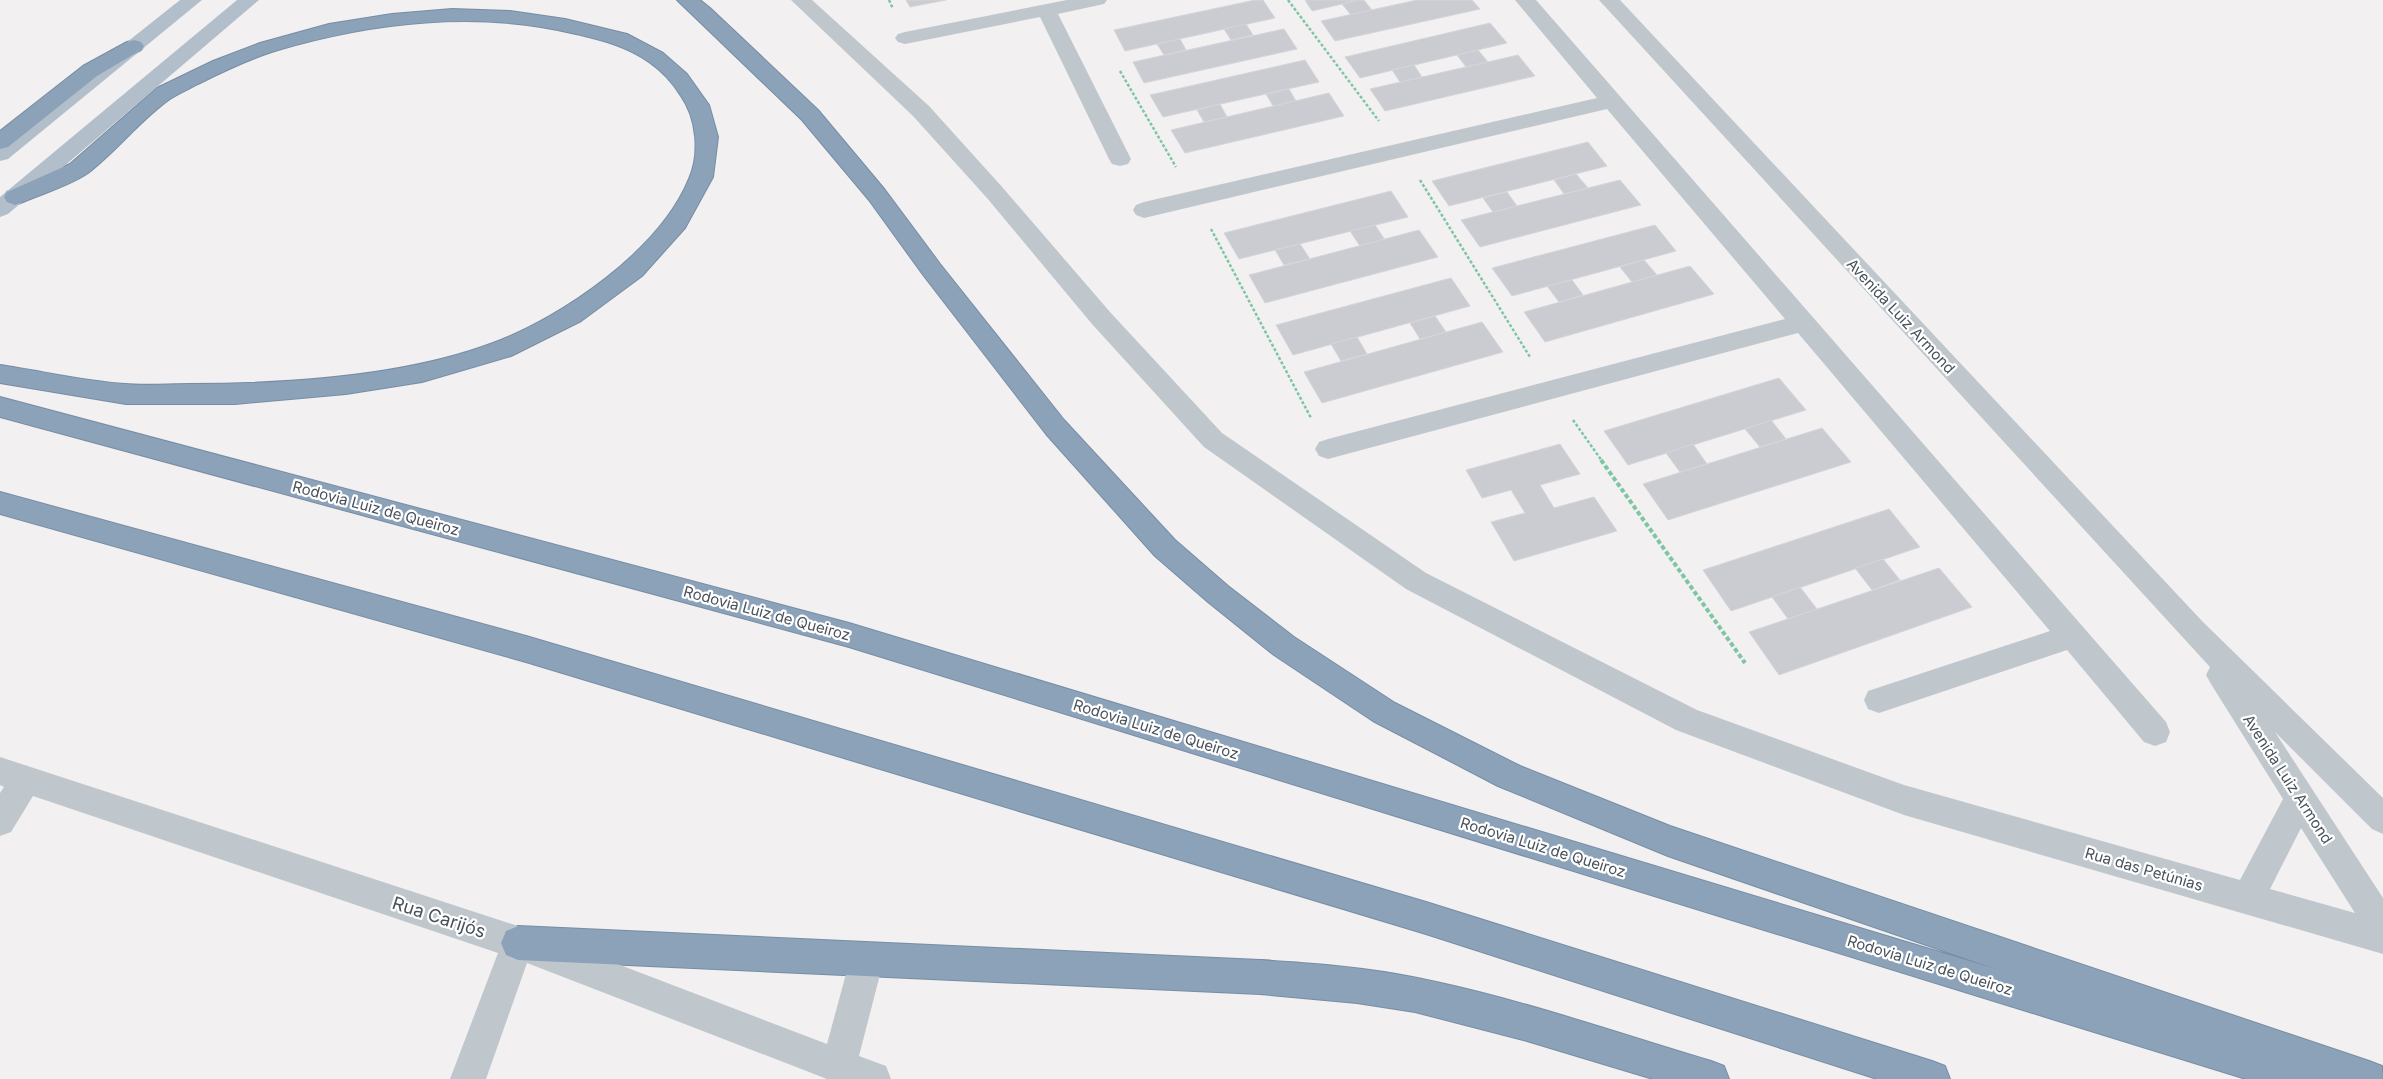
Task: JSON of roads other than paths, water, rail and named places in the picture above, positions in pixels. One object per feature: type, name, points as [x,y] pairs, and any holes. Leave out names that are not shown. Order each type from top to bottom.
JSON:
[{"type":"highway","points":[[688,0],[703,12],[810,115],[877,195],[932,270],[1055,427],[1165,548],[1218,594],[1284,646],[1384,712],[1509,776],[1668,841],[2369,1079]]},
{"type":"highway","points":[[0,374],[126,394],[235,394],[346,385],[422,373],[502,350],[572,315],[634,270],[678,222],[702,177],[707,136],[698,105],[680,79],[656,57],[620,38],[566,25],[510,17],[452,15],[402,19],[329,30],[267,47],[220,65],[164,93],[78,169],[8,203]]},
{"type":"highway","points":[[0,142],[90,71],[134,46]]},
{"type":"highway","name":"Rodovia Luiz de Queiroz","points":[[0,407],[849,635],[2303,1079]]},
{"type":"highway","points":[[0,503],[526,648],[1426,918],[1932,1079]]},
{"type":"highway","points":[[518,943],[1250,976],[1334,982],[1414,995],[1503,1018],[1711,1079]]},
{"type":"main road","points":[[0,154],[192,0]]},
{"type":"main road","points":[[8,203],[249,0]]},
{"type":"street","name":"Rua das Petúnias","points":[[801,0],[921,111],[995,192],[1101,318],[1213,440],[1416,581],[1687,720],[1904,800],[2383,937]]},
{"type":"street","points":[[905,38],[1097,0]]},
{"type":"street","points":[[1525,0],[2155,732]]},
{"type":"street","name":"Avenida Luiz Armond","points":[[1609,0],[2193,631],[2383,819]]},
{"type":"street","points":[[1046,10],[1120,159]]},
{"type":"street","points":[[1144,210],[1612,101]]},
{"type":"street","points":[[1328,449],[1803,323]]},
{"type":"street","name":"Avenida Luiz Armond","points":[[2193,631],[2383,927]]},
{"type":"street","points":[[1879,700],[2072,636]]},
{"type":"street","points":[[0,821],[13,775]]},
{"type":"street","name":"Rua Carijós","points":[[13,775],[518,943],[873,1079]]},
{"type":"street","points":[[2248,899],[2300,798]]},
{"type":"street","points":[[468,1079],[518,943]]},
{"type":"street","points":[[839,1066],[867,959]]}]
